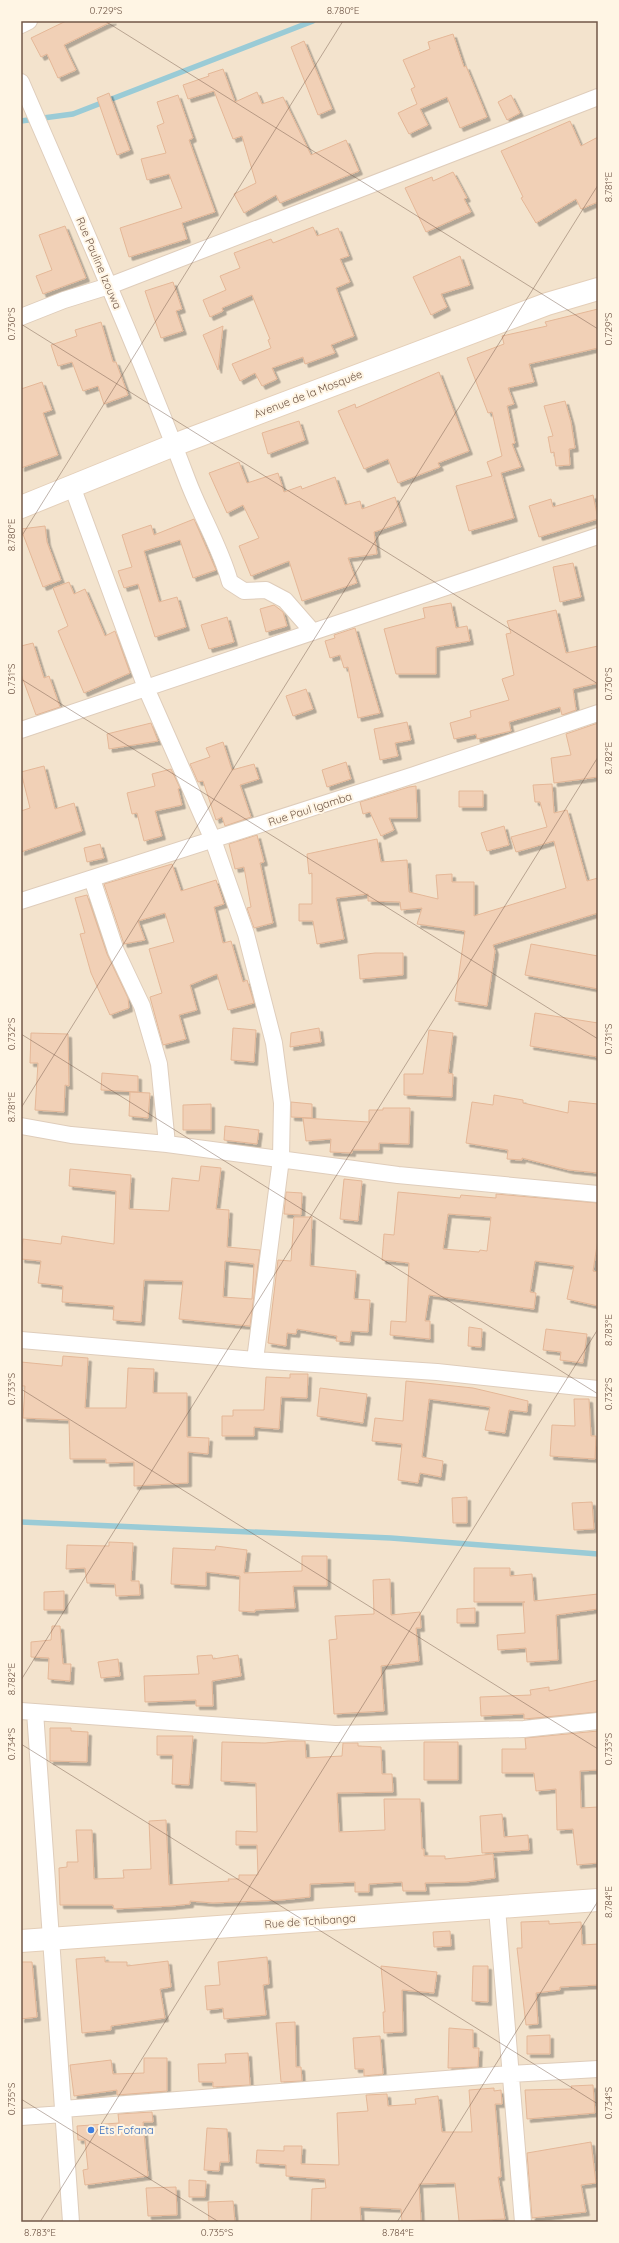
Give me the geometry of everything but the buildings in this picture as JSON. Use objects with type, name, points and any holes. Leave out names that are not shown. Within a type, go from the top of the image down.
[{"type":"street","points":[[21,25],[29,21]]},
{"type":"street","name":"Rue Pauline Izouwa","points":[[21,82],[109,286],[190,486],[224,563],[230,582],[244,591],[266,590],[285,600],[313,632]]},
{"type":"street","points":[[21,317],[64,300],[109,286],[598,97]]},
{"type":"street","name":"Avenue de la Mosquée","points":[[21,507],[174,445],[547,304],[598,289]]},
{"type":"street","points":[[72,486],[146,688],[213,840],[246,934],[274,1043],[282,1103],[281,1159],[255,1360]]},
{"type":"street","points":[[21,730],[598,536]]},
{"type":"street","name":"Rue Paul Igamba","points":[[21,901],[213,840],[598,713]]},
{"type":"street","points":[[92,879],[116,951],[142,1006],[159,1064],[167,1144]]},
{"type":"street","points":[[21,1126],[71,1135],[167,1144],[398,1175],[598,1194]]},
{"type":"street","points":[[21,1340],[255,1360],[437,1372],[598,1388]]},
{"type":"street","points":[[71,2222],[52,1938],[28,1712],[335,1734],[524,1729],[598,1721]]},
{"type":"street","name":"Rue de Tchibanga","points":[[21,1941],[598,1900]]},
{"type":"street","points":[[497,1908],[523,2222]]},
{"type":"street","points":[[21,2117],[63,2111],[510,2074],[598,2069]]},
{"type":"shaded area","points":[[21,21],[598,21],[598,2222],[21,2222]]},
{"type":"waterway","points":[[21,121],[73,114],[313,21]]},
{"type":"waterway","points":[[21,1522],[391,1538],[598,1554]]},
{"type":"place","name":"Ets Fofana","points":[[91,2130]]}]
